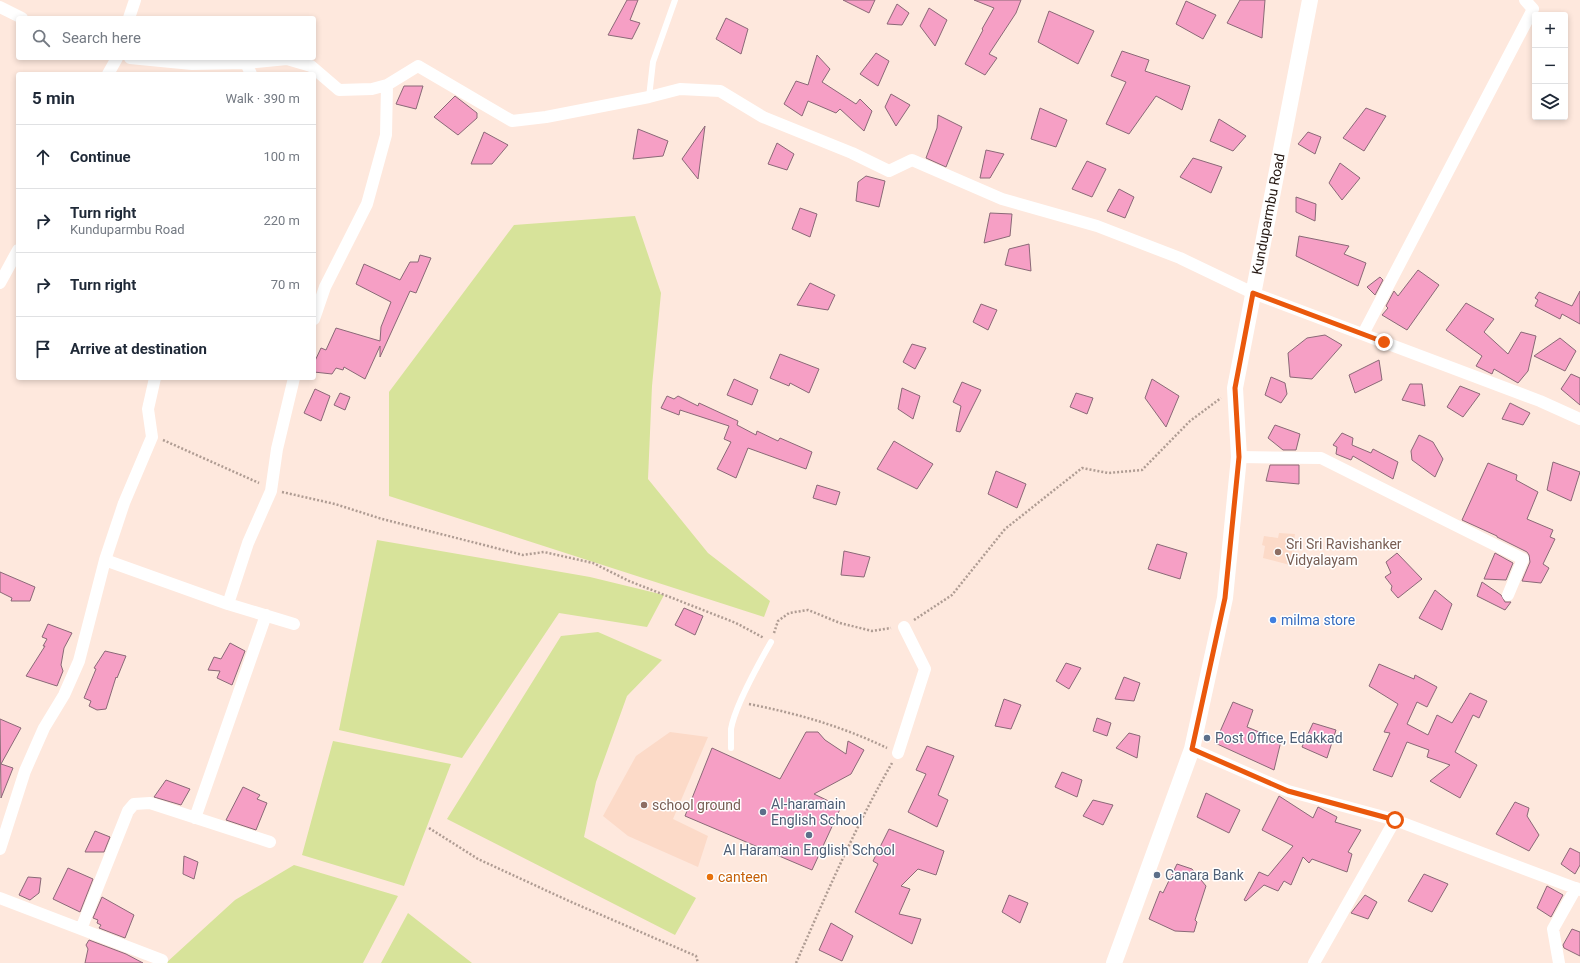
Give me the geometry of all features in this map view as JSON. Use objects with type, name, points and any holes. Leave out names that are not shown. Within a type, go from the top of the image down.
[{"type":"main road","name":"Kunduparmbu Road","points":[[1114,963],[1192,749],[1225,598],[1239,457],[1235,388],[1310,0]]},
{"type":"street","points":[[131,16],[135,0]]},
{"type":"street","points":[[1363,334],[1533,9],[1525,0]]},
{"type":"street","points":[[0,7],[18,16]]},
{"type":"street","points":[[109,72],[116,60]]},
{"type":"street","points":[[151,60],[192,64],[246,63],[277,60]]},
{"type":"street","points":[[290,60],[311,66],[339,90],[372,89],[387,85],[418,66],[512,121],[546,118],[649,97],[680,89],[720,91],[763,117],[852,153],[889,171],[912,160],[1002,199],[1097,226],[1173,255],[1253,293],[1540,401],[1580,419]]},
{"type":"street","points":[[246,63],[250,72]]},
{"type":"street","points":[[316,312],[325,287],[367,204],[386,135],[387,85]]},
{"type":"street","points":[[0,283],[16,254]]},
{"type":"street","points":[[0,849],[25,771],[44,728],[64,695],[80,661],[105,560],[124,503],[152,435],[148,409],[155,380]]},
{"type":"street","points":[[228,604],[248,543],[271,488],[277,448],[294,380]]},
{"type":"street","points":[[1239,457],[1321,458],[1523,559],[1508,595]]},
{"type":"street","points":[[105,560],[228,604],[294,624]]},
{"type":"street","points":[[195,818],[266,616]]},
{"type":"street","points":[[898,753],[925,669],[904,627]]},
{"type":"street","points":[[1192,749],[1288,791],[1395,820],[1578,889],[1553,929],[1559,963]]},
{"type":"street","points":[[81,929],[128,811],[134,804],[150,803],[270,842]]},
{"type":"street","points":[[1314,963],[1395,820]]},
{"type":"street","points":[[0,898],[162,960]]},
{"type":"lane","points":[[649,97],[653,62],[675,0]]},
{"type":"lane","points":[[731,748],[731,728],[755,671],[771,642]]},
{"type":"path","points":[[152,435],[280,492],[335,504],[382,519],[523,555],[544,552],[593,564],[629,581],[736,623],[771,642],[778,621],[789,613],[808,610],[840,623],[872,631],[904,627],[952,595],[1005,529],[1082,468],[1108,473],[1142,470],[1190,421],[1235,388]]},
{"type":"path","points":[[741,702],[815,718],[855,733],[898,753],[875,793],[835,873],[796,963]]},
{"type":"path","points":[[430,828],[478,859],[569,901],[696,956],[698,963]]},
{"type":"shaded area","name":"Sri Sri Ravishanker Vidyalayam","points":[[1279,533],[1295,534],[1290,565],[1263,558],[1265,546],[1262,545],[1264,536],[1278,538]]},
{"type":"shaded area","name":"school ground","points":[[670,732],[708,737],[673,819],[708,836],[698,867],[628,836],[603,816],[636,756]]},
{"type":"green space","points":[[635,216],[661,293],[652,386],[648,479],[708,553],[770,601],[764,617],[389,496],[389,392],[514,225]]},
{"type":"green space","points":[[377,540],[590,577],[664,595],[647,627],[559,613],[462,758],[339,730]]},
{"type":"green space","points":[[598,632],[662,660],[627,696],[596,782],[584,837],[696,898],[675,935],[447,819],[561,636]]},
{"type":"green space","points":[[333,741],[451,764],[404,886],[302,855]]},
{"type":"green space","points":[[294,865],[398,896],[363,963],[166,963],[235,900]]},
{"type":"green space","points":[[408,913],[472,963],[381,963]]},
{"type":"building","points":[[627,0],[638,0],[630,20],[640,23],[632,39],[608,35]]},
{"type":"building","points":[[843,0],[875,0],[869,13]]},
{"type":"building","points":[[974,0],[1021,0],[1016,13],[989,54],[997,58],[985,75],[965,64],[994,8]]},
{"type":"building","points":[[1240,0],[1265,0],[1262,38],[1227,23]]},
{"type":"building","points":[[1186,1],[1216,15],[1203,39],[1176,24]]},
{"type":"building","points":[[897,4],[909,13],[902,25],[887,24]]},
{"type":"building","points":[[929,8],[947,20],[935,46],[920,26]]},
{"type":"building","points":[[1049,11],[1094,31],[1078,64],[1038,42]]},
{"type":"building","points":[[726,18],[748,29],[741,54],[716,39]]},
{"type":"building","points":[[1122,51],[1149,60],[1145,71],[1190,86],[1182,110],[1156,96],[1129,134],[1106,124],[1126,82],[1111,76]]},
{"type":"building","points":[[876,53],[889,61],[878,86],[860,74]]},
{"type":"building","points":[[817,55],[830,69],[822,82],[856,104],[860,99],[872,111],[864,131],[840,109],[836,113],[808,101],[802,116],[784,104],[796,81],[808,85]]},
{"type":"building","points":[[404,86],[423,86],[416,109],[396,104]]},
{"type":"building","points":[[891,94],[910,105],[896,126],[885,107]]},
{"type":"building","points":[[455,96],[477,113],[477,118],[458,135],[434,117]]},
{"type":"building","points":[[1040,108],[1067,120],[1056,147],[1031,139]]},
{"type":"building","points":[[1366,108],[1386,116],[1364,151],[1343,138]]},
{"type":"building","points":[[938,115],[962,127],[946,167],[926,158],[937,128]]},
{"type":"building","points":[[1219,119],[1246,136],[1233,151],[1210,141]]},
{"type":"building","points":[[705,126],[698,179],[682,159]]},
{"type":"building","points":[[638,129],[668,141],[663,156],[633,159]]},
{"type":"building","points":[[484,132],[508,145],[492,164],[471,164]]},
{"type":"building","points":[[1308,132],[1321,137],[1315,154],[1298,144]]},
{"type":"building","points":[[777,143],[794,154],[787,170],[768,164]]},
{"type":"building","points":[[986,150],[1004,154],[990,178],[980,178]]},
{"type":"building","points":[[1193,158],[1222,167],[1211,193],[1180,177]]},
{"type":"building","points":[[1087,161],[1106,169],[1092,197],[1072,189]]},
{"type":"building","points":[[1340,163],[1360,178],[1342,200],[1329,183]]},
{"type":"building","points":[[866,176],[885,181],[879,207],[856,201],[858,182]]},
{"type":"building","points":[[1119,189],[1134,197],[1125,218],[1107,211]]},
{"type":"building","points":[[1296,197],[1316,204],[1315,221],[1296,212]]},
{"type":"building","points":[[800,208],[817,214],[810,237],[792,229]]},
{"type":"building","points":[[990,213],[1012,214],[1010,236],[984,243]]},
{"type":"building","points":[[1299,236],[1349,246],[1344,254],[1366,263],[1358,286],[1296,256]]},
{"type":"building","points":[[1029,244],[1031,271],[1005,265],[1009,249]]},
{"type":"building","points":[[420,255],[431,258],[416,293],[410,291],[380,357],[380,346],[365,379],[344,367],[343,370],[336,368],[332,374],[316,372],[316,359],[321,348],[326,350],[336,328],[380,341],[381,327],[391,302],[356,284],[364,264],[400,280],[410,262],[418,262]]},
{"type":"building","points":[[1418,270],[1439,285],[1407,330],[1382,315],[1388,308],[1386,306],[1394,291],[1398,296]]},
{"type":"building","points":[[1380,277],[1383,280],[1375,295],[1367,287]]},
{"type":"building","points":[[810,283],[835,295],[828,310],[797,305]]},
{"type":"building","points":[[1580,291],[1580,324],[1562,314],[1560,319],[1535,306],[1538,300],[1535,298],[1539,292],[1572,306]]},
{"type":"building","points":[[1466,303],[1494,319],[1484,332],[1508,354],[1521,332],[1536,336],[1528,371],[1518,383],[1494,369],[1492,374],[1476,366],[1482,356],[1446,330]]},
{"type":"building","points":[[981,304],[997,310],[988,330],[973,322]]},
{"type":"building","points":[[1325,335],[1342,345],[1312,379],[1290,377],[1288,353],[1307,338]]},
{"type":"building","points":[[1560,338],[1576,351],[1565,371],[1534,356]]},
{"type":"building","points":[[912,344],[926,348],[915,369],[903,362]]},
{"type":"building","points":[[780,354],[819,369],[809,393],[790,383],[789,386],[770,378]]},
{"type":"building","points":[[1379,360],[1382,380],[1355,393],[1349,375]]},
{"type":"building","points":[[1571,374],[1580,378],[1580,405],[1561,389]]},
{"type":"building","points":[[1271,377],[1285,383],[1287,394],[1281,403],[1265,395]]},
{"type":"building","points":[[734,379],[758,390],[752,405],[727,395]]},
{"type":"building","points":[[1152,379],[1179,396],[1166,427],[1145,398]]},
{"type":"building","points":[[962,382],[981,390],[960,432],[956,431],[961,406],[953,402]]},
{"type":"building","points":[[1410,384],[1422,384],[1425,406],[1402,400]]},
{"type":"building","points":[[1460,386],[1480,394],[1463,417],[1447,407]]},
{"type":"building","points":[[902,388],[920,396],[913,419],[898,409]]},
{"type":"building","points":[[315,389],[330,396],[321,421],[304,413]]},
{"type":"building","points":[[340,393],[350,397],[345,410],[334,405]]},
{"type":"building","points":[[1076,393],[1093,398],[1087,414],[1070,407]]},
{"type":"building","points":[[667,396],[674,399],[678,396],[698,406],[699,403],[738,421],[737,425],[756,435],[757,431],[778,441],[780,438],[812,452],[806,469],[748,448],[736,478],[717,469],[731,442],[724,439],[729,426],[680,410],[679,415],[661,408]]},
{"type":"building","points":[[1510,403],[1530,413],[1523,425],[1502,419]]},
{"type":"building","points":[[1275,425],[1300,434],[1296,450],[1283,450],[1268,438]]},
{"type":"building","points":[[1342,433],[1353,438],[1352,445],[1371,453],[1373,449],[1398,462],[1393,479],[1353,456],[1351,460],[1336,454],[1337,447],[1333,445]]},
{"type":"building","points":[[1419,435],[1433,442],[1443,459],[1435,477],[1412,460],[1411,451]]},
{"type":"building","points":[[894,441],[933,464],[917,489],[877,469]]},
{"type":"building","points":[[1553,462],[1580,472],[1571,501],[1547,490]]},
{"type":"building","points":[[1488,463],[1517,475],[1516,480],[1538,492],[1527,519],[1553,530],[1550,537],[1555,539],[1543,564],[1549,568],[1541,583],[1522,581],[1530,562],[1527,552],[1462,520]]},
{"type":"building","points":[[1270,465],[1299,465],[1299,484],[1266,481]]},
{"type":"building","points":[[996,471],[1026,484],[1017,508],[988,494]]},
{"type":"building","points":[[817,485],[840,492],[836,505],[813,498]]},
{"type":"building","points":[[1157,544],[1187,553],[1180,579],[1148,569]]},
{"type":"building","points":[[844,551],[870,557],[864,577],[841,575]]},
{"type":"building","points":[[1397,553],[1422,579],[1398,598],[1391,590],[1392,586],[1385,577],[1391,573],[1386,562]]},
{"type":"building","points":[[1495,553],[1513,563],[1506,580],[1484,579]]},
{"type":"building","points":[[0,572],[35,587],[30,601],[11,601],[12,598],[0,592]]},
{"type":"building","points":[[1482,582],[1501,595],[1505,602],[1511,602],[1505,610],[1477,596]]},
{"type":"building","points":[[1435,590],[1452,604],[1442,630],[1419,618]]},
{"type":"building","points":[[684,608],[703,616],[695,635],[675,625]]},
{"type":"building","points":[[48,624],[72,633],[64,648],[61,665],[63,671],[57,686],[26,676],[45,646],[43,646],[47,639],[42,637]]},
{"type":"building","points":[[230,643],[245,651],[232,685],[217,678],[220,671],[208,670],[214,657],[221,659]]},
{"type":"building","points":[[105,651],[126,656],[117,678],[116,677],[106,709],[97,710],[89,706],[91,701],[84,698],[96,669],[94,668]]},
{"type":"building","points":[[1066,663],[1081,668],[1069,689],[1056,681]]},
{"type":"building","points":[[1379,664],[1414,679],[1415,675],[1437,687],[1427,707],[1417,702],[1407,724],[1428,735],[1437,715],[1452,723],[1470,693],[1487,701],[1479,718],[1473,715],[1455,752],[1477,765],[1460,798],[1430,781],[1450,765],[1427,757],[1429,750],[1407,742],[1392,777],[1373,770],[1390,733],[1384,732],[1398,704],[1369,686]]},
{"type":"building","points":[[1124,677],[1140,683],[1134,701],[1115,699]]},
{"type":"building","points":[[1004,699],[1021,705],[1011,729],[995,726]]},
{"type":"building","points":[[1233,702],[1253,710],[1247,727],[1281,741],[1274,770],[1215,743]]},
{"type":"building","points":[[1097,718],[1111,723],[1107,736],[1093,731]]},
{"type":"building","points":[[0,719],[21,728],[1,764],[13,768],[1,798]]},
{"type":"building","points":[[1313,723],[1336,730],[1327,758],[1302,747]]},
{"type":"building","name":"Al-haramain English School","points":[[806,732],[818,732],[825,740],[846,754],[848,741],[864,750],[851,774],[814,794],[841,807],[812,870],[685,816],[712,748],[780,779]]},
{"type":"building","points":[[1129,733],[1140,736],[1137,758],[1116,748]]},
{"type":"building","points":[[927,746],[954,756],[938,795],[948,800],[937,827],[908,812],[926,774],[916,770]]},
{"type":"building","points":[[1062,772],[1082,780],[1077,797],[1055,787]]},
{"type":"building","points":[[166,780],[190,789],[181,805],[154,797]]},
{"type":"building","points":[[243,787],[260,795],[257,799],[267,803],[256,830],[226,820]]},
{"type":"building","points":[[1206,793],[1240,810],[1229,833],[1197,817]]},
{"type":"building","points":[[1279,796],[1313,818],[1318,807],[1337,817],[1335,822],[1361,830],[1348,852],[1352,854],[1347,872],[1312,859],[1309,863],[1303,857],[1291,885],[1284,881],[1278,891],[1264,885],[1246,901],[1244,900],[1259,872],[1268,876],[1293,846],[1262,830]]},
{"type":"building","points":[[1093,800],[1113,805],[1103,825],[1083,816]]},
{"type":"building","points":[[1515,802],[1529,808],[1527,816],[1539,835],[1529,851],[1496,834]]},
{"type":"building","points":[[889,829],[944,851],[936,875],[918,869],[901,886],[910,889],[899,914],[921,919],[912,944],[855,912],[878,864],[873,861]]},
{"type":"building","points":[[95,831],[110,837],[104,852],[85,852]]},
{"type":"building","points":[[1570,848],[1580,853],[1580,865],[1575,874],[1561,864]]},
{"type":"building","points":[[184,856],[198,862],[194,879],[183,874]]},
{"type":"building","points":[[1177,864],[1192,869],[1206,886],[1195,920],[1197,922],[1194,932],[1175,931],[1149,919],[1160,891],[1163,893]]},
{"type":"building","points":[[68,868],[93,879],[80,912],[53,899]]},
{"type":"building","points":[[1424,874],[1448,884],[1432,912],[1408,901]]},
{"type":"building","points":[[28,877],[41,878],[39,893],[30,900],[19,895]]},
{"type":"building","points":[[1547,886],[1563,895],[1551,917],[1537,908]]},
{"type":"building","points":[[1009,895],[1028,903],[1020,923],[1002,912]]},
{"type":"building","points":[[1365,895],[1377,902],[1368,919],[1351,913]]},
{"type":"building","points":[[102,897],[134,915],[125,938],[99,928],[101,925],[97,923],[98,920],[93,918]]},
{"type":"building","points":[[831,923],[853,936],[842,961],[819,950]]},
{"type":"building","points":[[1572,929],[1580,932],[1580,956],[1564,948],[1563,945]]},
{"type":"building","points":[[89,940],[126,954],[143,963],[85,963],[88,949],[86,945]]},
{"type":"place","name":"Sri Sri Ravishanker Vidyalayam","points":[[1278,552]]},
{"type":"place","name":"milma store","points":[[1273,620]]},
{"type":"place","name":"Post Office, Edakkad","points":[[1207,738]]},
{"type":"place","name":"school ground","points":[[644,805]]},
{"type":"place","name":"Al-haramain English School","points":[[763,812]]},
{"type":"place","name":"Al Haramain English School","points":[[809,835]]},
{"type":"place","name":"Canara Bank","points":[[1157,875]]},
{"type":"place","name":"canteen","points":[[710,877]]},
{"type":"route","points":[[1384,342],[1253,293],[1235,388],[1239,457],[1225,598],[1192,749],[1288,791],[1395,820]]}]
